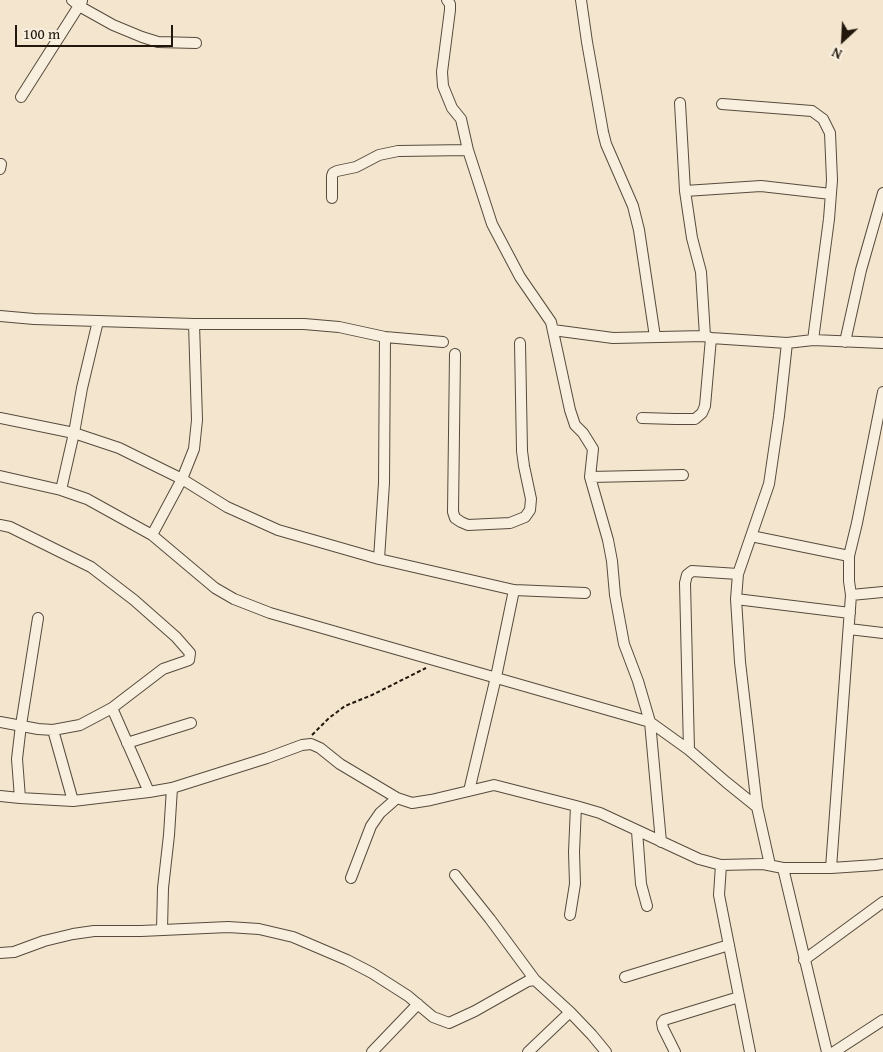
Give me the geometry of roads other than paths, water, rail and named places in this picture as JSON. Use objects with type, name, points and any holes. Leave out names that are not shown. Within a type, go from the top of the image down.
[{"type":"street","points":[[447,0],[450,4],[450,10],[442,72],[443,86],[452,108],[460,119],[492,224],[520,277],[551,322],[570,410],[575,425],[583,433],[592,449],[590,477],[608,540],[624,644],[638,681],[650,722],[662,842]]},
{"type":"street","points":[[581,0],[603,132],[606,144],[633,206],[639,230],[656,338]]},
{"type":"street","points":[[22,97],[78,2],[113,25],[158,42],[196,43]]},
{"type":"street","points":[[642,418],[695,419],[702,413],[705,406],[708,337],[701,272],[692,238],[685,191],[680,103]]},
{"type":"street","points":[[722,104],[812,111],[823,119],[830,133],[831,194],[812,340]]},
{"type":"street","points":[[332,198],[333,173],[342,169],[356,167],[379,155],[398,151],[468,150]]},
{"type":"street","points":[[685,191],[761,186],[831,194]]},
{"type":"street","points":[[845,342],[861,270],[883,193]]},
{"type":"street","points":[[0,316],[34,319],[194,324],[304,324],[339,327],[385,337],[443,342]]},
{"type":"street","points":[[61,490],[98,321]]},
{"type":"street","points":[[152,535],[182,479],[194,449],[197,420],[194,324]]},
{"type":"street","points":[[553,330],[612,338],[708,337],[787,343],[812,340],[883,343]]},
{"type":"street","points":[[379,559],[384,483],[385,337]]},
{"type":"street","points":[[455,354],[453,512],[455,518],[468,524],[510,523],[525,518],[530,510],[531,499],[522,451],[520,343]]},
{"type":"street","points":[[770,865],[757,806],[740,662],[736,599],[738,574],[769,484],[787,343]]},
{"type":"street","points":[[831,868],[850,613],[849,556],[883,392]]},
{"type":"street","points":[[0,418],[74,433],[118,448],[182,479],[227,507],[278,530],[379,559],[514,590],[585,593]]},
{"type":"street","points":[[590,477],[683,475]]},
{"type":"street","points":[[0,476],[61,490],[87,499],[152,535],[215,588],[234,599],[270,613],[650,722],[689,750],[757,806]]},
{"type":"street","points":[[0,524],[91,567],[134,600],[176,637],[190,653],[189,660],[163,670],[112,708],[80,725],[53,730],[0,722]]},
{"type":"street","points":[[751,536],[849,556]]},
{"type":"street","points":[[689,750],[685,583],[687,575],[692,571],[738,574]]},
{"type":"street","points":[[469,791],[514,590]]},
{"type":"street","points":[[851,595],[883,592]]},
{"type":"street","points":[[736,599],[850,613]]},
{"type":"street","points":[[20,798],[17,759],[38,618]]},
{"type":"street","points":[[849,629],[883,633]]},
{"type":"street","points":[[112,708],[149,792]]},
{"type":"street","points":[[127,743],[191,723]]},
{"type":"street","points":[[53,730],[73,801]]},
{"type":"street","points":[[0,796],[73,801],[149,792],[172,788],[311,744],[320,748],[340,764],[397,798],[412,803],[494,785],[600,813],[699,859],[721,865],[763,864],[783,868],[881,866]]},
{"type":"street","points":[[162,930],[163,888],[172,788]]},
{"type":"street","points":[[351,878],[371,826],[380,813],[397,798]]},
{"type":"street","points":[[570,915],[575,884],[576,806]]},
{"type":"street","points":[[637,831],[641,884],[647,906]]},
{"type":"street","points":[[721,865],[719,895],[750,1052]]},
{"type":"street","points":[[783,868],[827,1052]]},
{"type":"street","points":[[455,875],[535,980],[570,1012],[606,1052]]},
{"type":"street","points":[[804,960],[883,902]]},
{"type":"street","points":[[0,954],[14,952],[73,934],[94,931],[259,929],[281,934],[324,949],[347,960],[372,973],[408,996],[433,1017],[449,1023],[475,1011],[528,981],[535,980]]},
{"type":"street","points":[[625,977],[729,945]]},
{"type":"street","points":[[675,1052],[663,1028],[662,1023],[664,1020],[739,997]]},
{"type":"street","points":[[372,1052],[418,1004]]},
{"type":"street","points":[[528,1052],[570,1012]]},
{"type":"street","points":[[834,1052],[883,1020]]}]
